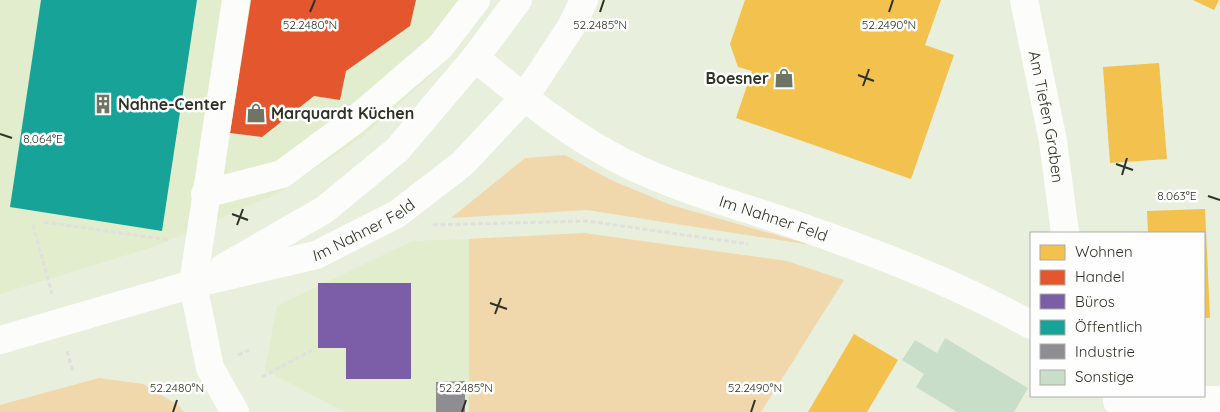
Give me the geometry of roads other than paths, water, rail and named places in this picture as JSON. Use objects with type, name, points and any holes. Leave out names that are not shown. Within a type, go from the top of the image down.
[{"type":"street","points":[[235,412],[210,368],[193,284],[205,194],[236,0]]},
{"type":"street","points":[[205,194],[282,174],[355,120],[440,47],[476,0]]},
{"type":"street","name":"Im Nahner Feld","points":[[193,284],[324,210],[396,150],[476,58],[518,0]]},
{"type":"street","name":"Im Nahner Feld","points":[[0,340],[193,284],[316,255],[397,214],[462,164],[524,98],[571,27],[584,0]]},
{"type":"street","name":"Am Tiefen Graben","points":[[1024,0],[1053,141],[1066,232]]},
{"type":"street","name":"Im Nahner Feld","points":[[476,58],[524,98],[586,140],[626,164],[674,184],[911,267],[984,299],[1030,324]]},
{"type":"street","points":[[1114,403],[1220,400]]},
{"type":"place","name":"Boesner","points":[[784,78]]},
{"type":"place","name":"Nahne-Center","points":[[103,104]]},
{"type":"place","name":"Marquardt Küchen","points":[[256,113]]}]
